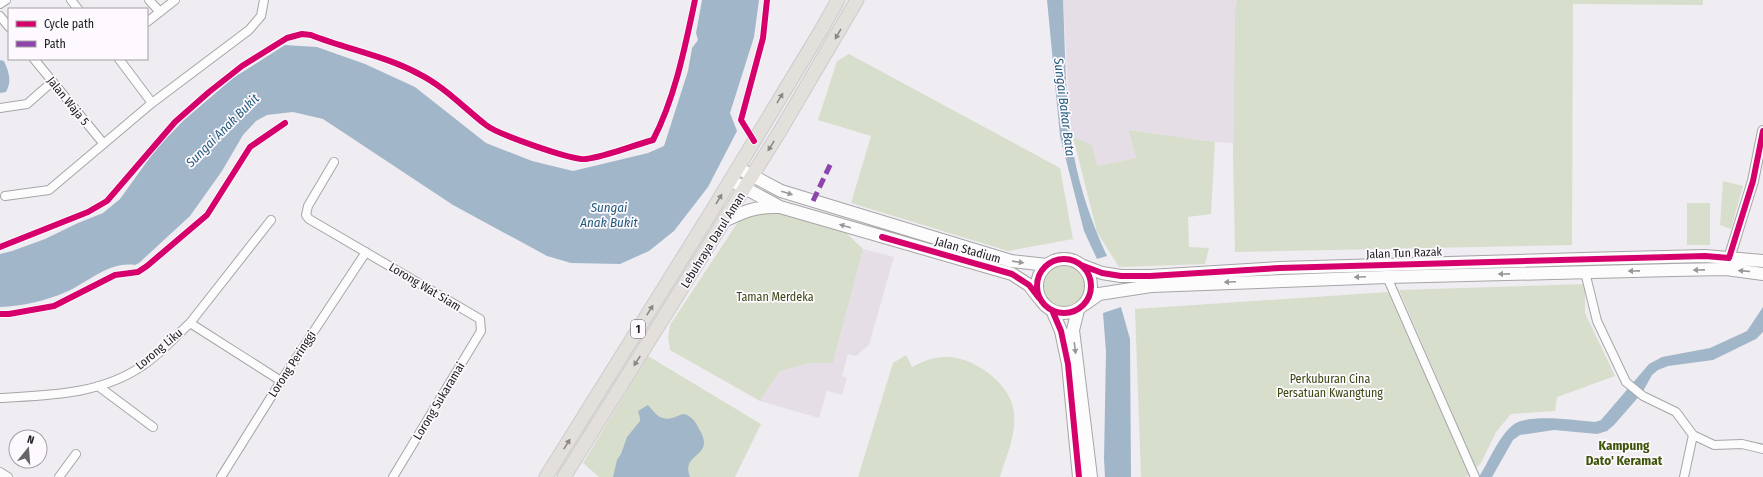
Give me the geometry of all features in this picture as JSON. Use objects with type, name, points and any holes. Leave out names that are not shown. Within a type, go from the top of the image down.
[{"type":"main road","name":"Lebuhraya Darul Aman","points":[[546,477],[738,168],[838,0]]},
{"type":"main road","name":"Lebuhraya Darul Aman","points":[[564,477],[745,188],[856,0]]},
{"type":"main road","name":"Jalan Stadium","points":[[738,168],[782,191],[886,224],[1011,261],[1047,265]]},
{"type":"main road","name":"Jalan Stadium","points":[[730,180],[780,207],[1012,274],[1029,285],[1039,298]]},
{"type":"main road","points":[[724,221],[742,212],[762,206],[780,207]]},
{"type":"main road","name":"Jalan Tun Razak","points":[[1081,265],[1102,273],[1150,276],[1280,268],[1705,256],[1763,274]]},
{"type":"main road","points":[[1081,307],[1069,313],[1060,313],[1044,305],[1039,298],[1037,280],[1047,265],[1064,259],[1073,260],[1081,265],[1090,279],[1091,288],[1089,297],[1081,307],[1073,330],[1091,477]]},
{"type":"main road","name":"Jalan Tun Razak","points":[[1081,307],[1099,294],[1125,288],[1151,286],[1388,276],[1585,272],[1763,261]]},
{"type":"main road","points":[[1052,310],[1062,331],[1068,364],[1079,477]]},
{"type":"street","points":[[0,4],[6,0]]},
{"type":"street","points":[[71,0],[77,8]]},
{"type":"street","points":[[149,0],[160,12]]},
{"type":"street","points":[[148,21],[175,0]]},
{"type":"street","points":[[5,196],[49,190],[61,182],[103,143],[152,102],[249,30],[261,16],[264,0]]},
{"type":"street","points":[[0,16],[8,26]]},
{"type":"street","name":"Jalan Waja 5","points":[[35,60],[103,143]]},
{"type":"street","points":[[120,60],[152,102]]},
{"type":"street","points":[[0,108],[27,104],[52,82]]},
{"type":"street","points":[[1728,264],[1753,181],[1763,132]]},
{"type":"street","name":"Lorong Wat Siam","points":[[334,162],[308,206],[306,215],[309,219],[480,319],[481,324]]},
{"type":"street","points":[[190,323],[271,220]]},
{"type":"street","name":"Lorong Peringgi","points":[[221,477],[281,381],[366,252]]},
{"type":"street","points":[[1585,272],[1597,321],[1626,382],[1629,385],[1643,396],[1676,412],[1693,435],[1714,445],[1742,444],[1763,449]]},
{"type":"street","points":[[1388,276],[1475,477]]},
{"type":"street","name":"Lorong Liku","points":[[0,398],[64,394],[98,386],[126,376],[143,366],[190,323],[281,381]]},
{"type":"street","name":"Lorong Sukaramai","points":[[394,477],[481,330],[481,324]]},
{"type":"street","points":[[98,386],[153,428]]},
{"type":"street","points":[[1684,477],[1693,435]]},
{"type":"street","points":[[59,477],[76,454]]},
{"type":"street","points":[[0,472],[8,477]]},
{"type":"shaded area","points":[[1063,0],[1237,0],[1235,9],[1233,143],[1215,142],[1130,130],[1136,158],[1097,166],[1073,137],[1071,137]]},
{"type":"shaded area","points":[[863,249],[894,257],[869,345],[856,356],[848,354],[842,376],[847,378],[842,395],[827,391],[819,418],[760,401],[780,371],[810,363],[833,363]]},
{"type":"green space","points":[[1237,0],[1703,0],[1703,5],[1573,4],[1572,245],[1235,252],[1233,154],[1235,9]]},
{"type":"green space","points":[[849,54],[1060,168],[1073,239],[1008,251],[851,203],[871,136],[818,120],[837,61]]},
{"type":"green space","points":[[1129,130],[1215,142],[1211,214],[1188,217],[1189,247],[1209,248],[1205,264],[1119,267],[1097,232],[1073,137],[1092,145],[1097,166],[1136,158]]},
{"type":"green space","points":[[1723,181],[1743,186],[1731,229],[1720,225]]},
{"type":"green space","points":[[1687,203],[1710,203],[1710,245],[1687,245]]},
{"type":"green space","name":"Taman Merdeka","points":[[774,210],[840,227],[863,249],[833,363],[810,363],[780,371],[760,401],[670,350],[668,337],[670,325],[738,222],[748,217]]},
{"type":"green space","points":[[1060,263],[1068,263],[1077,267],[1083,273],[1087,286],[1083,299],[1077,305],[1068,309],[1060,309],[1051,305],[1045,299],[1041,290],[1041,282],[1045,273],[1051,267]]},
{"type":"green space","points":[[1585,284],[1585,313],[1615,376],[1557,397],[1555,411],[1511,414],[1496,432],[1481,463],[1476,468],[1399,290]]},
{"type":"green space","name":"Perkuburan Cina Persatuan Kwangtung","points":[[1388,292],[1470,475],[1465,477],[1141,477],[1135,309]]},
{"type":"green space","points":[[906,355],[912,367],[940,357],[960,359],[982,369],[1000,384],[1012,404],[1014,414],[1014,430],[1000,477],[858,477],[893,363]]},
{"type":"green space","points":[[648,356],[761,424],[735,477],[599,477],[583,463]]},
{"type":"water","name":"Sungai Anak Bukit","points":[[702,0],[759,0],[754,37],[730,113],[737,131],[708,187],[674,231],[649,251],[620,264],[571,263],[547,256],[453,205],[323,119],[293,112],[267,115],[256,121],[243,135],[222,171],[190,216],[139,263],[135,265],[116,266],[108,269],[75,288],[50,298],[25,304],[0,307],[0,254],[45,239],[103,213],[120,199],[156,149],[184,120],[233,78],[285,45],[317,47],[365,64],[415,87],[486,143],[532,161],[573,171],[648,153],[664,146],[688,71],[692,48],[698,40],[696,33]]},
{"type":"water","name":"Sungai Bakar Bata","points":[[1047,0],[1063,0],[1068,103],[1073,152],[1084,198],[1107,256],[1097,259],[1084,231],[1060,136]]},
{"type":"water","points":[[0,60],[4,61],[8,73],[9,84],[6,92],[0,93]]},
{"type":"water","points":[[1121,307],[1130,339],[1131,477],[1105,477],[1106,352],[1103,313]]},
{"type":"water","points":[[1763,307],[1763,332],[1756,339],[1713,360],[1668,366],[1658,370],[1652,375],[1642,393],[1607,431],[1597,434],[1554,430],[1520,435],[1513,440],[1492,477],[1479,477],[1499,442],[1513,425],[1520,421],[1540,418],[1595,422],[1601,420],[1649,364],[1662,357],[1710,348],[1747,331]]},
{"type":"water","points":[[648,405],[661,417],[668,419],[685,414],[692,418],[696,424],[703,438],[704,445],[690,463],[688,469],[690,477],[613,477],[617,460],[621,454],[627,437],[640,421],[638,411]]},
{"type":"marked path","points":[[813,201],[831,163]]},
{"type":"cycle path","points":[[0,247],[88,212],[107,201],[175,122],[209,92],[242,66],[287,38],[302,34],[311,35],[380,57],[406,68],[437,85],[493,129],[519,140],[566,156],[586,159],[594,158],[653,140],[661,124],[673,90],[695,0]]},
{"type":"cycle path","points":[[754,141],[741,120],[763,38],[767,0]]},
{"type":"cycle path","points":[[0,314],[9,314],[54,306],[115,275],[138,272],[147,266],[207,215],[250,147],[285,123]]},
{"type":"cycle path","points":[[1081,265],[1102,273],[1121,276],[1150,276],[1280,268],[1705,256],[1729,258],[1753,181],[1763,131]]},
{"type":"cycle path","points":[[882,237],[1012,274],[1029,285],[1039,298]]},
{"type":"cycle path","points":[[1064,259],[1074,261],[1083,267],[1089,276],[1091,286],[1089,296],[1083,305],[1074,311],[1064,313],[1054,311],[1045,305],[1039,296],[1037,286],[1039,276],[1045,267],[1054,261],[1064,259]]},
{"type":"cycle path","points":[[1052,310],[1061,331],[1068,364],[1079,477]]},
{"type":"district","name":"Kampung Dato' Keramat","points":[[1624,452]]}]
